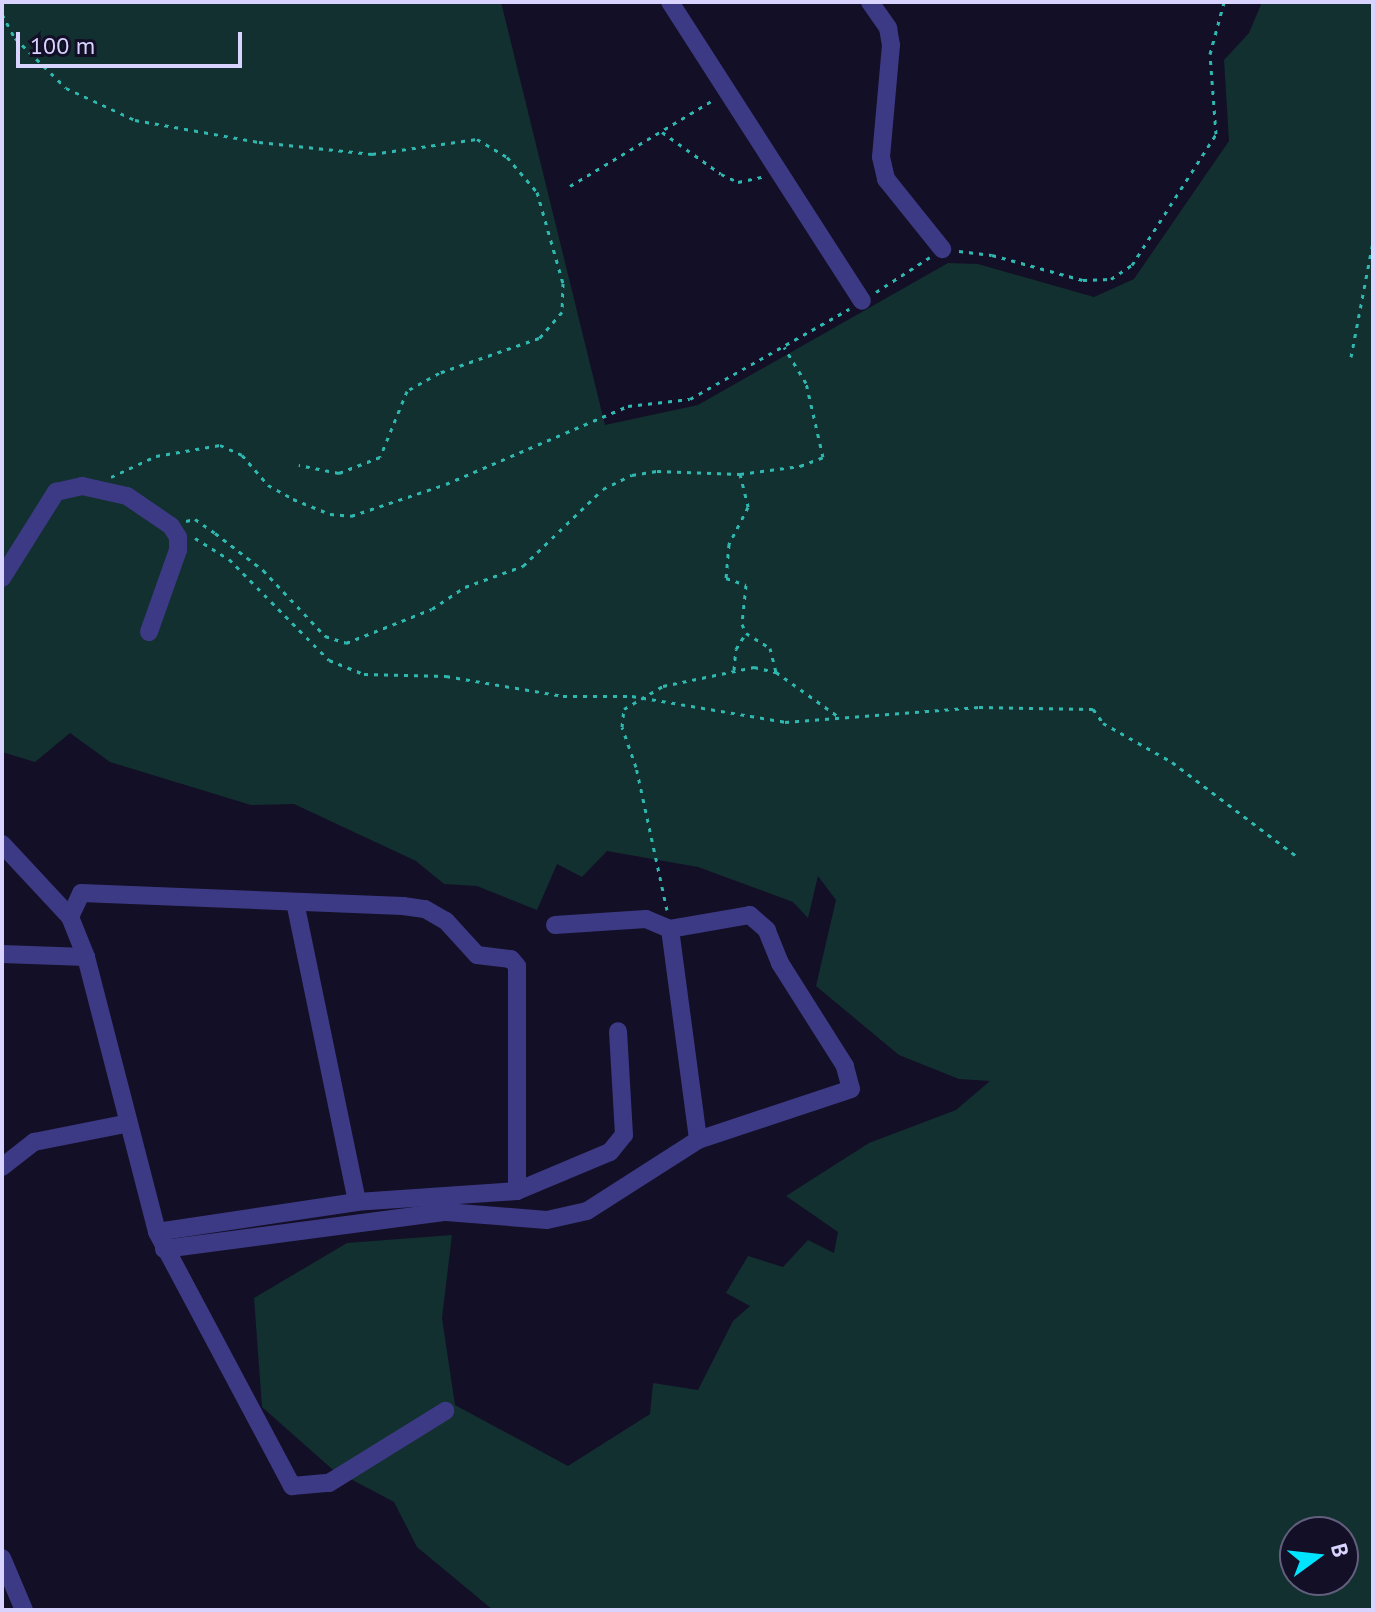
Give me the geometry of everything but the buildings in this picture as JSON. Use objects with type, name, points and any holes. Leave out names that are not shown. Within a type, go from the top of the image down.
[{"type":"street","points":[[670,2],[862,301]]},
{"type":"street","points":[[870,2],[888,28],[891,45],[881,157],[886,179],[942,249]]},
{"type":"street","points":[[2,578],[56,492],[73,486],[127,496],[171,526],[178,550],[149,632]]},
{"type":"street","points":[[2,844],[70,917],[86,957],[125,1124],[161,1240],[292,1486],[329,1483],[445,1411]]},
{"type":"street","points":[[70,917],[81,893],[425,909],[446,921],[477,955],[511,959],[517,966],[517,1191]]},
{"type":"street","points":[[295,902],[357,1202]]},
{"type":"street","points":[[161,1240],[446,1212],[547,1220],[587,1211],[698,1140],[851,1089],[845,1066],[780,963],[767,930],[750,915],[670,929],[646,919],[555,925]]},
{"type":"street","points":[[670,929],[698,1140]]},
{"type":"street","points":[[2,954],[86,957]]},
{"type":"street","points":[[161,1240],[357,1202],[517,1191],[610,1152],[624,1135],[618,1031]]},
{"type":"street","points":[[2,1167],[34,1142],[125,1124]]},
{"type":"street","points":[[2,1558],[24,1610]]},
{"type":"path","points":[[99,490],[129,466],[186,449],[220,445],[242,455],[268,485],[293,499],[330,514],[351,516],[446,484],[628,406],[690,399],[862,301],[942,249],[992,255],[1083,280],[1111,279],[1132,265],[1216,134],[1210,54],[1224,2]]},
{"type":"path","points":[[2,14],[15,38],[66,88],[135,120],[259,142],[372,154],[477,139],[507,157],[537,192],[563,283],[562,312],[539,338],[439,373],[407,391],[380,457],[339,473],[299,465]]},
{"type":"path","points":[[570,186],[727,91]]},
{"type":"path","points":[[662,132],[738,182],[760,178],[774,167]]},
{"type":"path","points":[[1351,357],[1373,242]]},
{"type":"path","points":[[171,526],[195,519],[263,570],[325,636],[346,643],[432,609],[465,587],[523,566],[603,489],[632,475],[657,471],[740,474],[800,466],[823,457],[806,383],[784,346]]},
{"type":"path","points":[[740,474],[747,514],[729,544],[726,578],[748,590],[739,614],[746,633],[770,648],[776,672]]},
{"type":"path","points":[[171,526],[229,559],[329,660],[364,674],[446,676],[563,696],[645,699],[785,722],[936,714],[979,707],[1093,709],[1103,723],[1172,762],[1299,858]]},
{"type":"path","points":[[734,670],[736,649],[746,633]]},
{"type":"path","points":[[670,929],[636,767],[622,727],[624,709],[663,686],[754,667],[776,672],[839,717]]},
{"type":"green space","points":[[2,2],[501,2],[605,425],[698,405],[948,263],[978,264],[1094,297],[1134,279],[1229,141],[1224,60],[1249,33],[1262,2],[1373,2],[1373,1610],[493,1610],[417,1547],[394,1502],[332,1469],[262,1407],[254,1298],[347,1243],[452,1235],[442,1318],[455,1405],[568,1466],[650,1414],[653,1383],[698,1390],[733,1321],[750,1306],[726,1293],[748,1256],[783,1267],[808,1240],[834,1253],[838,1232],[786,1196],[869,1143],[956,1110],[990,1081],[959,1079],[899,1055],[816,986],[836,900],[818,876],[808,918],[793,902],[698,867],[607,851],[582,877],[557,864],[537,910],[477,886],[444,884],[416,861],[294,804],[251,805],[110,762],[70,733],[35,762],[2,752]]}]
